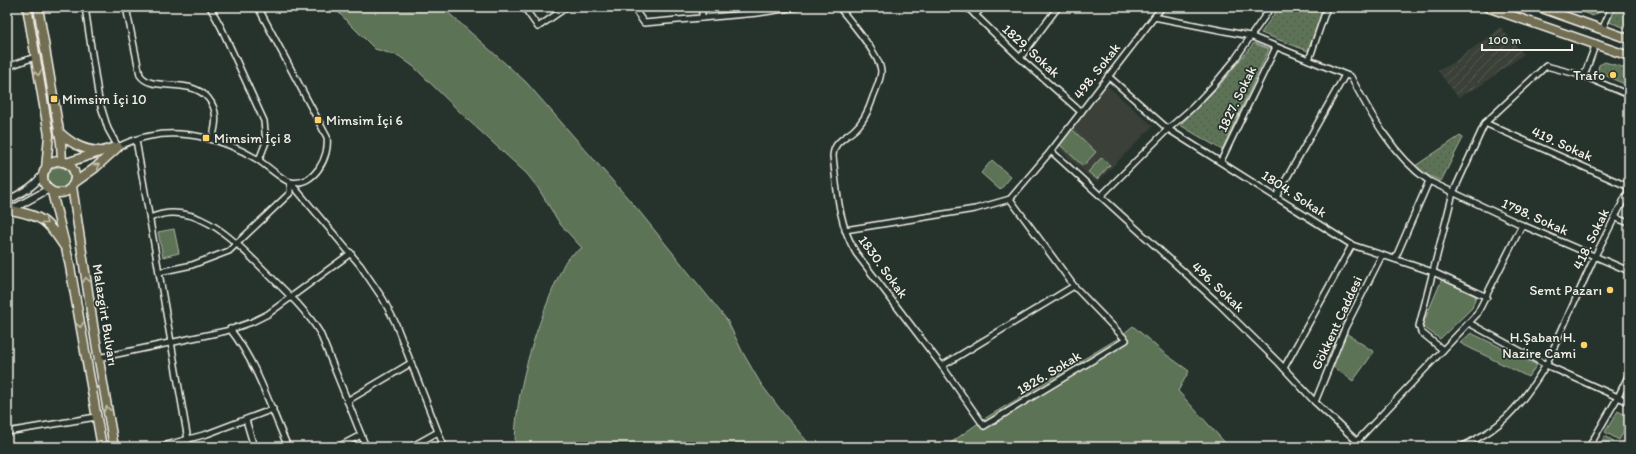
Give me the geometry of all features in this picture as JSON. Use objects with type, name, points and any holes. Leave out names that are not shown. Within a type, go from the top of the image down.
[{"type":"highway","points":[[27,7],[49,135],[43,180],[50,191],[63,193],[95,168],[118,147]]},
{"type":"highway","points":[[38,7],[64,162],[74,171],[73,184]]},
{"type":"highway","points":[[1487,7],[1596,43],[1629,56]]},
{"type":"highway","points":[[1539,7],[1629,39]]},
{"type":"highway","points":[[59,132],[78,146],[90,150],[104,151]]},
{"type":"highway","points":[[45,170],[55,162],[64,162],[118,147]]},
{"type":"highway","name":"Malazgirt Bulvarı","points":[[73,184],[98,358],[114,447]]},
{"type":"highway","name":"Malazgirt Bulvarı","points":[[50,191],[67,250],[102,447]]},
{"type":"highway","points":[[9,211],[32,214],[42,219],[54,231],[67,250]]},
{"type":"street","points":[[85,7],[99,100],[108,129],[118,147],[150,136],[169,134],[194,136],[234,147],[259,160],[284,180],[290,182],[303,180],[312,175],[319,168],[327,153],[327,137],[258,7]]},
{"type":"street","points":[[126,7],[140,75],[148,83],[188,86],[198,90],[204,95],[213,106],[216,116],[216,126],[212,140]]},
{"type":"street","points":[[210,7],[221,27],[264,121],[266,142],[259,160]]},
{"type":"street","points":[[524,7],[538,27],[567,7]]},
{"type":"street","points":[[633,7],[644,23],[758,13],[797,7]]},
{"type":"street","points":[[702,7],[702,18]]},
{"type":"street","name":"1830. Sokak","points":[[838,7],[877,59],[880,69],[880,76],[865,118],[853,131],[840,139],[834,149],[833,156],[840,213],[845,230],[856,253],[942,366],[984,426]]},
{"type":"street","name":"1829. Sokak","points":[[967,7],[1020,58],[1081,112]]},
{"type":"street","points":[[975,15],[983,7]]},
{"type":"street","points":[[1020,58],[1058,7]]},
{"type":"street","name":"498. Sokak","points":[[1010,199],[1051,151],[1162,7]]},
{"type":"street","points":[[1101,196],[1213,86],[1233,62],[1271,7]]},
{"type":"street","points":[[1309,60],[1327,7]]},
{"type":"street","points":[[1602,30],[1612,7]]},
{"type":"street","points":[[1154,17],[1250,36],[1345,75],[1276,197]]},
{"type":"street","points":[[1584,76],[1596,43]]},
{"type":"street","name":"1827. Sokak","points":[[1221,161],[1276,47]]},
{"type":"street","points":[[7,67],[36,57]]},
{"type":"street","points":[[1443,350],[1421,332],[1419,326],[1453,193],[1485,123],[1546,66],[1584,76],[1629,95]]},
{"type":"street","name":"1798. Sokak","points":[[1345,75],[1351,77],[1369,111],[1384,134],[1418,174],[1453,193],[1522,225],[1629,271]]},
{"type":"street","name":"1804. Sokak","points":[[1108,76],[1168,129],[1352,245],[1433,272],[1486,297]]},
{"type":"street","name":"419. Sokak","points":[[1485,123],[1629,188]]},
{"type":"street","points":[[136,140],[188,440]]},
{"type":"street","name":"496. Sokak","points":[[1051,151],[1219,304],[1284,368],[1315,402],[1364,447]]},
{"type":"street","points":[[7,201],[31,187],[39,180],[45,170]]},
{"type":"street","points":[[1395,259],[1429,181]]},
{"type":"street","points":[[159,272],[210,260],[226,253],[290,193],[290,182]]},
{"type":"street","points":[[290,182],[351,253],[383,299],[395,322],[444,447]]},
{"type":"street","name":"418. Sokak","points":[[1461,447],[1483,435],[1502,421],[1529,390],[1546,365],[1595,256],[1616,218],[1629,188]]},
{"type":"street","points":[[9,211],[50,191]]},
{"type":"street","points":[[845,230],[975,209],[1010,199],[1074,286],[942,366]]},
{"type":"street","points":[[150,218],[167,212],[178,212],[212,225],[237,244],[291,297],[312,320],[320,333],[366,447]]},
{"type":"street","points":[[1616,218],[1629,223]]},
{"type":"street","points":[[1357,441],[1477,314],[1522,225]]},
{"type":"street","points":[[1284,368],[1352,245]]},
{"type":"street","points":[[98,358],[230,330],[260,318],[351,253]]},
{"type":"street","name":"Gökkent Caddesi","points":[[1315,402],[1345,328],[1382,255]]},
{"type":"street","name":"1826. Sokak","points":[[984,426],[1126,340],[1074,286]]},
{"type":"street","points":[[1469,323],[1546,365],[1629,402]]},
{"type":"street","points":[[230,330],[251,362],[263,385],[288,447]]},
{"type":"street","points":[[347,400],[411,363]]},
{"type":"street","points":[[1590,447],[1629,374]]},
{"type":"street","points":[[159,447],[188,440],[273,409]]},
{"type":"street","points":[[7,432],[96,417]]},
{"type":"street","points":[[246,420],[254,447]]},
{"type":"street","points":[[411,447],[438,432]]},
{"type":"street","points":[[338,447],[361,435]]},
{"type":"shaded area","points":[[1500,27],[1524,54],[1477,88],[1458,97],[1438,71],[1452,63]]},
{"type":"shaded area","points":[[1103,82],[1153,126],[1098,181],[1093,180],[1057,147]]},
{"type":"green space","points":[[333,7],[442,7],[526,82],[639,211],[727,320],[743,353],[761,384],[812,447],[515,447],[518,405],[527,364],[539,324],[563,266],[569,257],[582,248],[560,224],[538,188],[527,174],[467,119],[414,67],[399,56],[375,49]]},
{"type":"green space","points":[[1279,7],[1324,7],[1308,51],[1261,33]]},
{"type":"green space","points":[[1568,7],[1603,7],[1601,11],[1593,16]]},
{"type":"green space","points":[[1615,7],[1629,7],[1629,29],[1609,22]]},
{"type":"green space","points":[[1254,43],[1269,49],[1222,150],[1180,125],[1218,87]]},
{"type":"green space","points":[[1605,62],[1629,69],[1629,86],[1597,72],[1599,65]]},
{"type":"green space","points":[[1072,129],[1096,152],[1083,166],[1059,144]]},
{"type":"green space","points":[[1460,136],[1463,138],[1441,181],[1412,168]]},
{"type":"green space","points":[[1102,157],[1110,165],[1097,179],[1088,172]]},
{"type":"green space","points":[[992,160],[1011,177],[1000,190],[981,173]]},
{"type":"green space","points":[[55,167],[63,167],[70,174],[70,182],[63,189],[55,189],[48,182],[48,174]]},
{"type":"green space","points":[[174,229],[179,253],[163,257],[158,232]]},
{"type":"green space","points":[[1442,279],[1476,296],[1472,308],[1440,339],[1422,326]]},
{"type":"green space","points":[[1133,326],[1164,353],[1189,371],[1178,391],[1229,447],[945,447],[984,419],[1117,339]]},
{"type":"green space","points":[[1340,329],[1374,352],[1353,381],[1326,362]]},
{"type":"green space","points":[[1471,333],[1537,365],[1528,377],[1460,343]]},
{"type":"green space","points":[[1618,411],[1629,417],[1629,423],[1619,440],[1605,432]]},
{"type":"green space","points":[[1629,432],[1629,447],[1598,447],[1605,436],[1622,446]]},
{"type":"place","name":"Trafo","points":[[1613,75]]},
{"type":"place","name":"Mimsim İçi 10","points":[[54,99]]},
{"type":"place","name":"Mimsim İçi 6","points":[[318,120]]},
{"type":"place","name":"Mimsim İçi 8","points":[[206,138]]},
{"type":"place","name":"Semt Pazarı","points":[[1610,290]]},
{"type":"place","name":"H.Şaban H. Nazire Cami","points":[[1584,345]]}]
